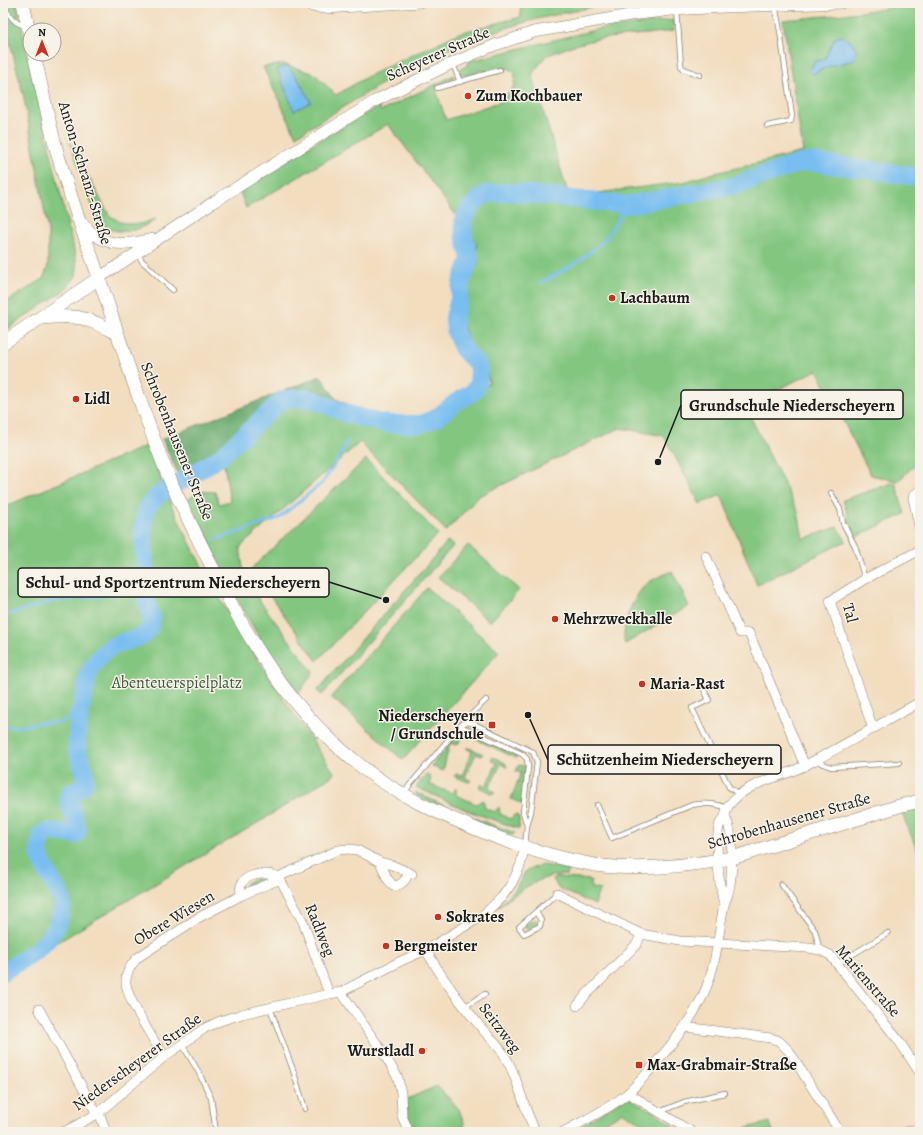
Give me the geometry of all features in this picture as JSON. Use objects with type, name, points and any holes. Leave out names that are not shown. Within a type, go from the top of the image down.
[{"type":"main road","points":[[23,3],[27,22]]},
{"type":"main road","name":"Anton-Schranz-Straße","points":[[36,62],[58,155],[99,278]]},
{"type":"main road","points":[[3,343],[99,278]]},
{"type":"main road","name":"Schrobenhausener Straße","points":[[99,278],[149,425],[170,480],[180,503],[248,636],[287,693],[313,723],[367,771],[441,815],[525,847],[571,860],[596,865],[679,865],[718,861],[920,801]]},
{"type":"main road","points":[[40,318],[80,318],[118,334]]},
{"type":"street","points":[[309,3],[312,7],[420,3]]},
{"type":"street","name":"Scheyerer Straße","points":[[99,278],[344,119],[381,98],[452,62],[495,45],[534,32],[623,16],[724,6],[775,6],[792,4],[841,3]]},
{"type":"street","points":[[78,217],[92,234],[107,241],[124,244],[160,238]]},
{"type":"street","points":[[920,490],[914,495],[913,498],[920,531]]},
{"type":"street","name":"Tal","points":[[873,729],[830,601],[865,579],[920,550]]},
{"type":"street","points":[[706,556],[740,633],[749,633],[805,766]]},
{"type":"street","points":[[724,904],[721,894],[718,861],[718,832],[720,822],[729,804],[740,795],[766,781],[805,766],[920,702]]},
{"type":"street","points":[[563,1132],[608,1107],[628,1093],[647,1073],[685,1027],[700,1000],[710,978],[718,944],[724,904],[731,880],[732,858],[729,823],[726,812]]},
{"type":"street","name":"Niederscheyerer Straße","points":[[64,1132],[98,1113],[164,1057],[205,1028],[220,1021],[341,992],[400,961],[426,950],[466,926],[482,916],[507,890],[516,874],[523,857],[525,847]]},
{"type":"street","name":"Obere Wiesen","points":[[164,1057],[129,995],[126,975],[130,966],[137,958],[198,918],[242,895],[338,850],[357,850],[380,862],[392,865],[410,873],[404,882],[398,886],[393,886],[387,878],[380,862]]},
{"type":"street","points":[[242,895],[240,888],[241,884],[253,875],[266,873],[279,878]]},
{"type":"street","name":"Radlweg","points":[[279,878],[303,922],[329,994]]},
{"type":"street","name":"Marienstraße","points":[[557,893],[641,934],[680,941],[809,948],[820,950],[830,955],[899,1042],[920,1073]]},
{"type":"street","points":[[577,1006],[633,948],[641,934]]},
{"type":"street","name":"Seitzweg","points":[[426,950],[443,980],[502,1053],[517,1082],[528,1115],[536,1132]]},
{"type":"street","points":[[341,992],[384,1054],[398,1078],[401,1093],[402,1116],[410,1132]]},
{"type":"street","points":[[39,1009],[98,1113],[106,1132]]},
{"type":"street","points":[[685,1027],[758,1036],[779,1041],[789,1051],[840,1132]]},
{"type":"street","points":[[628,1093],[692,1132]]},
{"type":"street","points":[[905,1132],[920,1128]]},
{"type":"lane","points":[[3,5],[12,18],[22,26]]},
{"type":"lane","points":[[767,126],[791,121],[792,116],[775,6]]},
{"type":"lane","points":[[676,10],[681,66],[684,69],[700,75]]},
{"type":"lane","points":[[452,62],[460,82]]},
{"type":"lane","points":[[437,88],[500,70]]},
{"type":"lane","points":[[137,253],[142,261],[173,290]]},
{"type":"lane","points":[[831,494],[840,509],[843,523],[855,546],[865,579]]},
{"type":"lane","points":[[700,681],[709,700],[692,708],[729,787],[740,795]]},
{"type":"lane","points":[[404,794],[409,786],[460,726],[486,700]]},
{"type":"lane","points":[[460,726],[466,722],[472,723],[533,752],[537,762],[525,847]]},
{"type":"lane","points":[[460,726],[526,756],[528,767],[523,812],[527,826]]},
{"type":"lane","points":[[818,758],[821,763],[831,768],[899,763]]},
{"type":"lane","points":[[597,805],[612,838],[692,805],[714,804],[726,812]]},
{"type":"lane","name":"Marienstraße","points":[[781,884],[815,931],[820,950]]},
{"type":"lane","points":[[536,912],[541,920],[540,926],[524,934],[519,927],[557,893]]},
{"type":"lane","points":[[837,964],[853,956],[888,934]]},
{"type":"lane","points":[[464,1007],[485,994]]},
{"type":"lane","points":[[270,1008],[292,1067],[305,1109]]},
{"type":"lane","points":[[182,1044],[198,1071],[211,1098],[216,1132]]},
{"type":"lane","points":[[659,1112],[684,1102],[725,1093]]},
{"type":"green space","points":[[3,3],[17,3],[22,29],[22,62],[29,62],[77,268],[76,276],[65,290],[3,332],[3,304],[43,279],[48,266],[48,231],[23,94],[9,38],[3,22]]},
{"type":"green space","points":[[520,3],[616,3],[538,19],[463,43],[398,75],[296,136],[263,67],[284,64],[315,74],[336,95],[370,75],[459,33],[521,17]]},
{"type":"green space","points":[[920,4],[920,460],[898,481],[871,475],[817,370],[745,406],[798,512],[803,539],[837,527],[846,541],[757,585],[721,495],[700,504],[664,436],[620,428],[479,496],[446,531],[360,442],[240,547],[245,581],[313,672],[299,693],[256,632],[234,593],[189,499],[199,491],[215,492],[219,504],[230,501],[223,458],[280,404],[291,400],[298,399],[316,402],[359,421],[381,428],[403,431],[418,431],[425,430],[420,418],[436,418],[447,410],[475,396],[479,390],[489,383],[487,372],[469,344],[462,322],[462,316],[468,298],[467,282],[478,264],[476,242],[388,124],[246,208],[240,192],[309,146],[379,106],[381,111],[454,75],[454,77],[435,87],[446,120],[502,101],[514,86],[515,73],[508,68],[494,74],[480,70],[472,76],[460,74],[459,70],[468,65],[469,61],[599,29],[673,20],[674,31],[598,39],[571,46],[546,56],[532,74],[569,197],[684,182],[803,152],[783,20]],"holes":[[[853,60],[825,68],[813,74],[815,61]]]},
{"type":"green space","points":[[70,142],[109,215],[120,222],[131,224],[140,224],[156,219],[141,228],[118,231],[104,225],[97,219]]},
{"type":"green space","points":[[321,376],[336,399],[355,408],[352,409],[330,401],[308,396],[287,397],[266,409],[240,435],[216,454],[179,476],[162,439]]},
{"type":"green space","name":"Abenteuerspielplatz","points":[[148,445],[172,507],[200,563],[224,606],[273,683],[335,774],[264,819],[3,975],[3,509],[4,507]]},
{"type":"green space","points":[[366,459],[438,534],[317,661],[251,569]]},
{"type":"green space","points":[[895,482],[905,514],[855,537],[843,500]]},
{"type":"green space","points":[[448,541],[453,546],[322,695],[317,691]]},
{"type":"green space","points":[[468,545],[519,590],[490,622],[438,577]]},
{"type":"green space","points":[[672,571],[689,606],[625,644],[624,637],[626,619],[638,594],[649,582]]},
{"type":"green space","points":[[427,588],[499,652],[403,760],[331,697]]},
{"type":"green space","points":[[468,733],[518,755],[516,758],[473,738],[462,738],[457,745],[450,743],[457,735]]},
{"type":"green space","points":[[450,743],[443,771],[431,766]]},
{"type":"green space","points":[[466,748],[470,748],[483,754],[481,756],[476,754],[465,777],[471,781],[468,782],[454,776],[457,774],[462,776],[472,752]]},
{"type":"green space","points":[[493,757],[505,763],[507,767],[501,764],[489,788],[495,792],[492,794],[479,787],[481,785],[486,786],[497,763],[491,760]]},
{"type":"green space","points":[[519,765],[526,767],[522,804],[511,799],[521,773],[516,771]]},
{"type":"green space","points":[[426,774],[431,778],[429,784],[451,793],[456,788],[456,795],[476,804],[483,800],[485,808],[494,812],[499,807],[500,814],[510,819],[515,814],[519,817],[519,829],[466,810],[416,787]]},
{"type":"green space","points":[[415,792],[463,814],[515,833],[513,835],[509,835],[443,809],[417,796]]},
{"type":"green space","points":[[920,801],[920,857],[899,806]]},
{"type":"green space","points":[[543,865],[569,871],[567,875],[557,875],[539,880],[514,895],[498,907],[516,888],[525,872]]},
{"type":"green space","points":[[262,877],[265,879],[264,882],[248,889],[245,888],[246,883]]},
{"type":"green space","points":[[556,877],[591,880],[591,888],[601,890],[597,896],[595,905],[558,888],[553,879]]},
{"type":"green space","points":[[535,919],[537,922],[536,925],[527,930],[524,926]]},
{"type":"green space","points":[[437,1086],[459,1109],[465,1126],[462,1127],[464,1132],[412,1132],[405,1100]]},
{"type":"green space","points":[[626,1097],[655,1112],[682,1132],[657,1132],[623,1112],[590,1132],[572,1132]]},
{"type":"green space","points":[[770,1122],[773,1132],[731,1132]]},
{"type":"water","points":[[842,36],[851,42],[857,50],[853,60],[825,68],[813,74],[809,72],[815,61],[824,60],[835,38]]},
{"type":"water","points":[[288,66],[298,79],[311,102],[294,111],[277,69]]},
{"type":"waterway","points":[[3,972],[45,943],[51,935],[60,916],[62,900],[42,863],[39,847],[41,835],[45,833],[53,832],[76,835],[78,830],[68,798],[71,792],[78,790],[85,783],[85,773],[77,750],[77,733],[90,670],[102,654],[109,648],[139,637],[148,630],[151,624],[152,620],[146,600],[143,528],[146,509],[158,495],[219,458],[282,400],[306,398],[345,413],[376,422],[389,424],[421,424],[436,418],[456,402],[473,392],[478,385],[479,369],[477,364],[462,348],[455,331],[454,318],[461,283],[470,259],[464,235],[463,220],[470,208],[480,197],[487,194],[510,192],[627,205],[734,186],[801,163],[812,162],[920,177]]},
{"type":"waterway","points":[[541,283],[575,263],[598,246],[614,227],[627,205]]},
{"type":"waterway","points":[[215,540],[279,518],[322,483],[341,455],[347,441]]},
{"type":"waterway","points":[[3,616],[54,601],[146,591]]},
{"type":"waterway","points":[[3,729],[9,726],[17,727],[38,723],[62,722],[70,717],[75,704],[83,698]]},
{"type":"place","name":"Zum Kochbauer","points":[[468,96]]},
{"type":"place","name":"Lachbaum","points":[[612,298]]},
{"type":"place","name":"Lidl","points":[[76,399]]},
{"type":"place","name":"Grundschule Niederscheyern","points":[[658,462]]},
{"type":"place","name":"Schul- und Sportzentrum Niederscheyern","points":[[386,600]]},
{"type":"place","name":"Mehrzweckhalle","points":[[555,619]]},
{"type":"place","name":"Maria-Rast","points":[[642,684]]},
{"type":"place","name":"Schützenheim Niederscheyern","points":[[528,715]]},
{"type":"place","name":"Niederscheyern / Grundschule","points":[[492,725]]},
{"type":"place","name":"Sokrates","points":[[438,917]]},
{"type":"place","name":"Bergmeister","points":[[386,946]]},
{"type":"place","name":"Wurstladl","points":[[422,1051]]},
{"type":"place","name":"Max-Grabmair-Straße","points":[[639,1065]]}]
